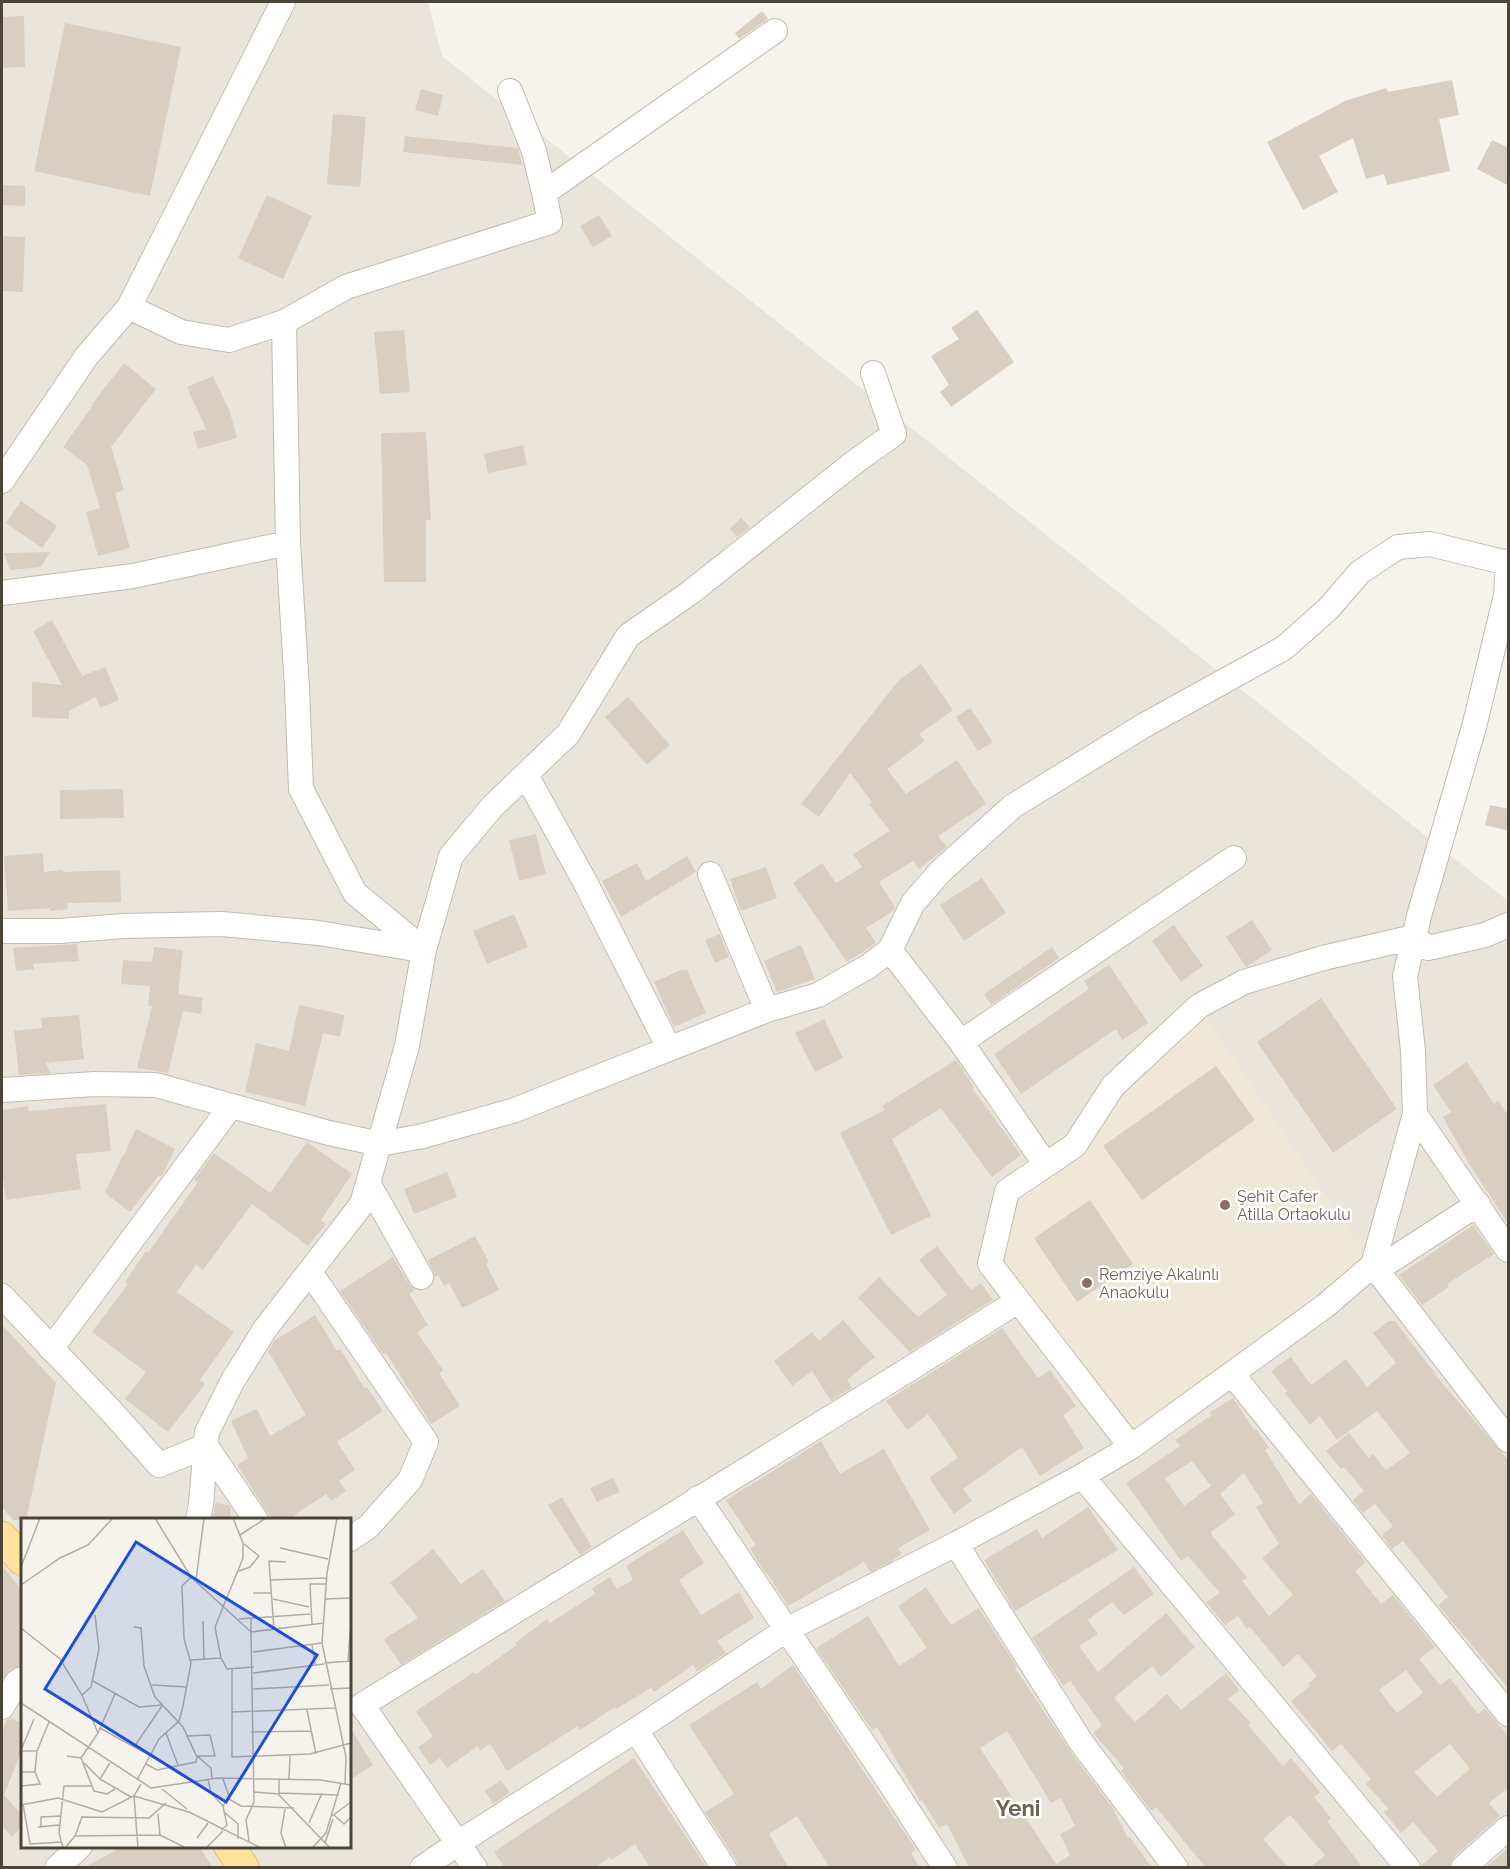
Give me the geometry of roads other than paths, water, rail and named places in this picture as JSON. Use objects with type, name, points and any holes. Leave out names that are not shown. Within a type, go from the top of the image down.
[{"type":"main road","points":[[2,1537],[21,1559]]},
{"type":"main road","points":[[230,1848],[244,1868]]},
{"type":"street","points":[[2,481],[86,357],[129,307],[283,2]]},
{"type":"street","points":[[544,193],[775,31]]},
{"type":"street","points":[[129,307],[181,332],[229,340],[284,322],[346,286],[550,222],[534,151],[510,91]]},
{"type":"street","points":[[284,322],[288,543],[301,789],[356,893],[424,950]]},
{"type":"street","points":[[198,1518],[207,1432],[232,1382],[265,1329],[362,1204],[407,1046],[424,950],[451,856],[492,807],[568,734],[628,636],[691,592],[847,468],[894,434],[873,373]]},
{"type":"street","points":[[3,591],[133,576],[288,543]]},
{"type":"street","points":[[2,1090],[95,1084],[156,1085],[328,1133],[380,1144],[423,1136],[515,1110],[767,1010],[818,994],[869,966],[890,950],[913,903],[941,871],[1013,806],[1143,726],[1284,648],[1328,609],[1360,573],[1398,548],[1430,544],[1508,562],[1506,594],[1504,617],[1405,976],[1413,1051],[1415,1114],[1373,1265]]},
{"type":"street","points":[[526,774],[584,880],[669,1048]]},
{"type":"street","points":[[961,1042],[1234,858]]},
{"type":"street","points":[[710,874],[767,1010]]},
{"type":"street","points":[[2,931],[60,931],[123,926],[222,924],[320,933],[424,950]]},
{"type":"street","points":[[1414,937],[1428,948],[1485,935],[1509,925]]},
{"type":"street","points":[[1131,1447],[990,1264],[1007,1191],[1075,1145],[1113,1086],[1199,1006],[1244,982],[1323,958],[1414,937]]},
{"type":"street","points":[[890,950],[961,1042],[1046,1165]]},
{"type":"street","points":[[51,1348],[231,1106]]},
{"type":"street","points":[[1415,1114],[1509,1250]]},
{"type":"street","points":[[368,1184],[421,1277]]},
{"type":"street","points":[[422,1868],[786,1630],[956,1544],[1131,1447],[1325,1306],[1373,1265],[1390,1261],[1478,1204]]},
{"type":"street","points":[[1373,1265],[1506,1432]]},
{"type":"street","points":[[310,1272],[426,1442],[410,1480],[369,1526],[351,1538]]},
{"type":"street","points":[[2,1296],[159,1465],[206,1446]]},
{"type":"street","points":[[475,1868],[362,1705],[827,1421],[1018,1301]]},
{"type":"street","points":[[1233,1374],[1509,1714]]},
{"type":"street","points":[[206,1446],[254,1518]]},
{"type":"street","points":[[1082,1476],[1408,1868]]},
{"type":"street","points":[[698,1498],[890,1782],[945,1868]]},
{"type":"street","points":[[956,1544],[1081,1742],[1176,1868]]},
{"type":"street","points":[[2,1707],[21,1679]]},
{"type":"street","points":[[636,1730],[724,1868]]},
{"type":"street","points":[[1463,1868],[1509,1828]]},
{"type":"street","points":[[57,1868],[78,1848]]},
{"type":"place","name":"Şehit Cafer Atilla Ortaokulu","points":[[1225,1205]]},
{"type":"place","name":"Remziye Akalınlı Anaokulu","points":[[1087,1283]]},
{"type":"district","name":"Yeni","points":[[1018,1808]]}]
